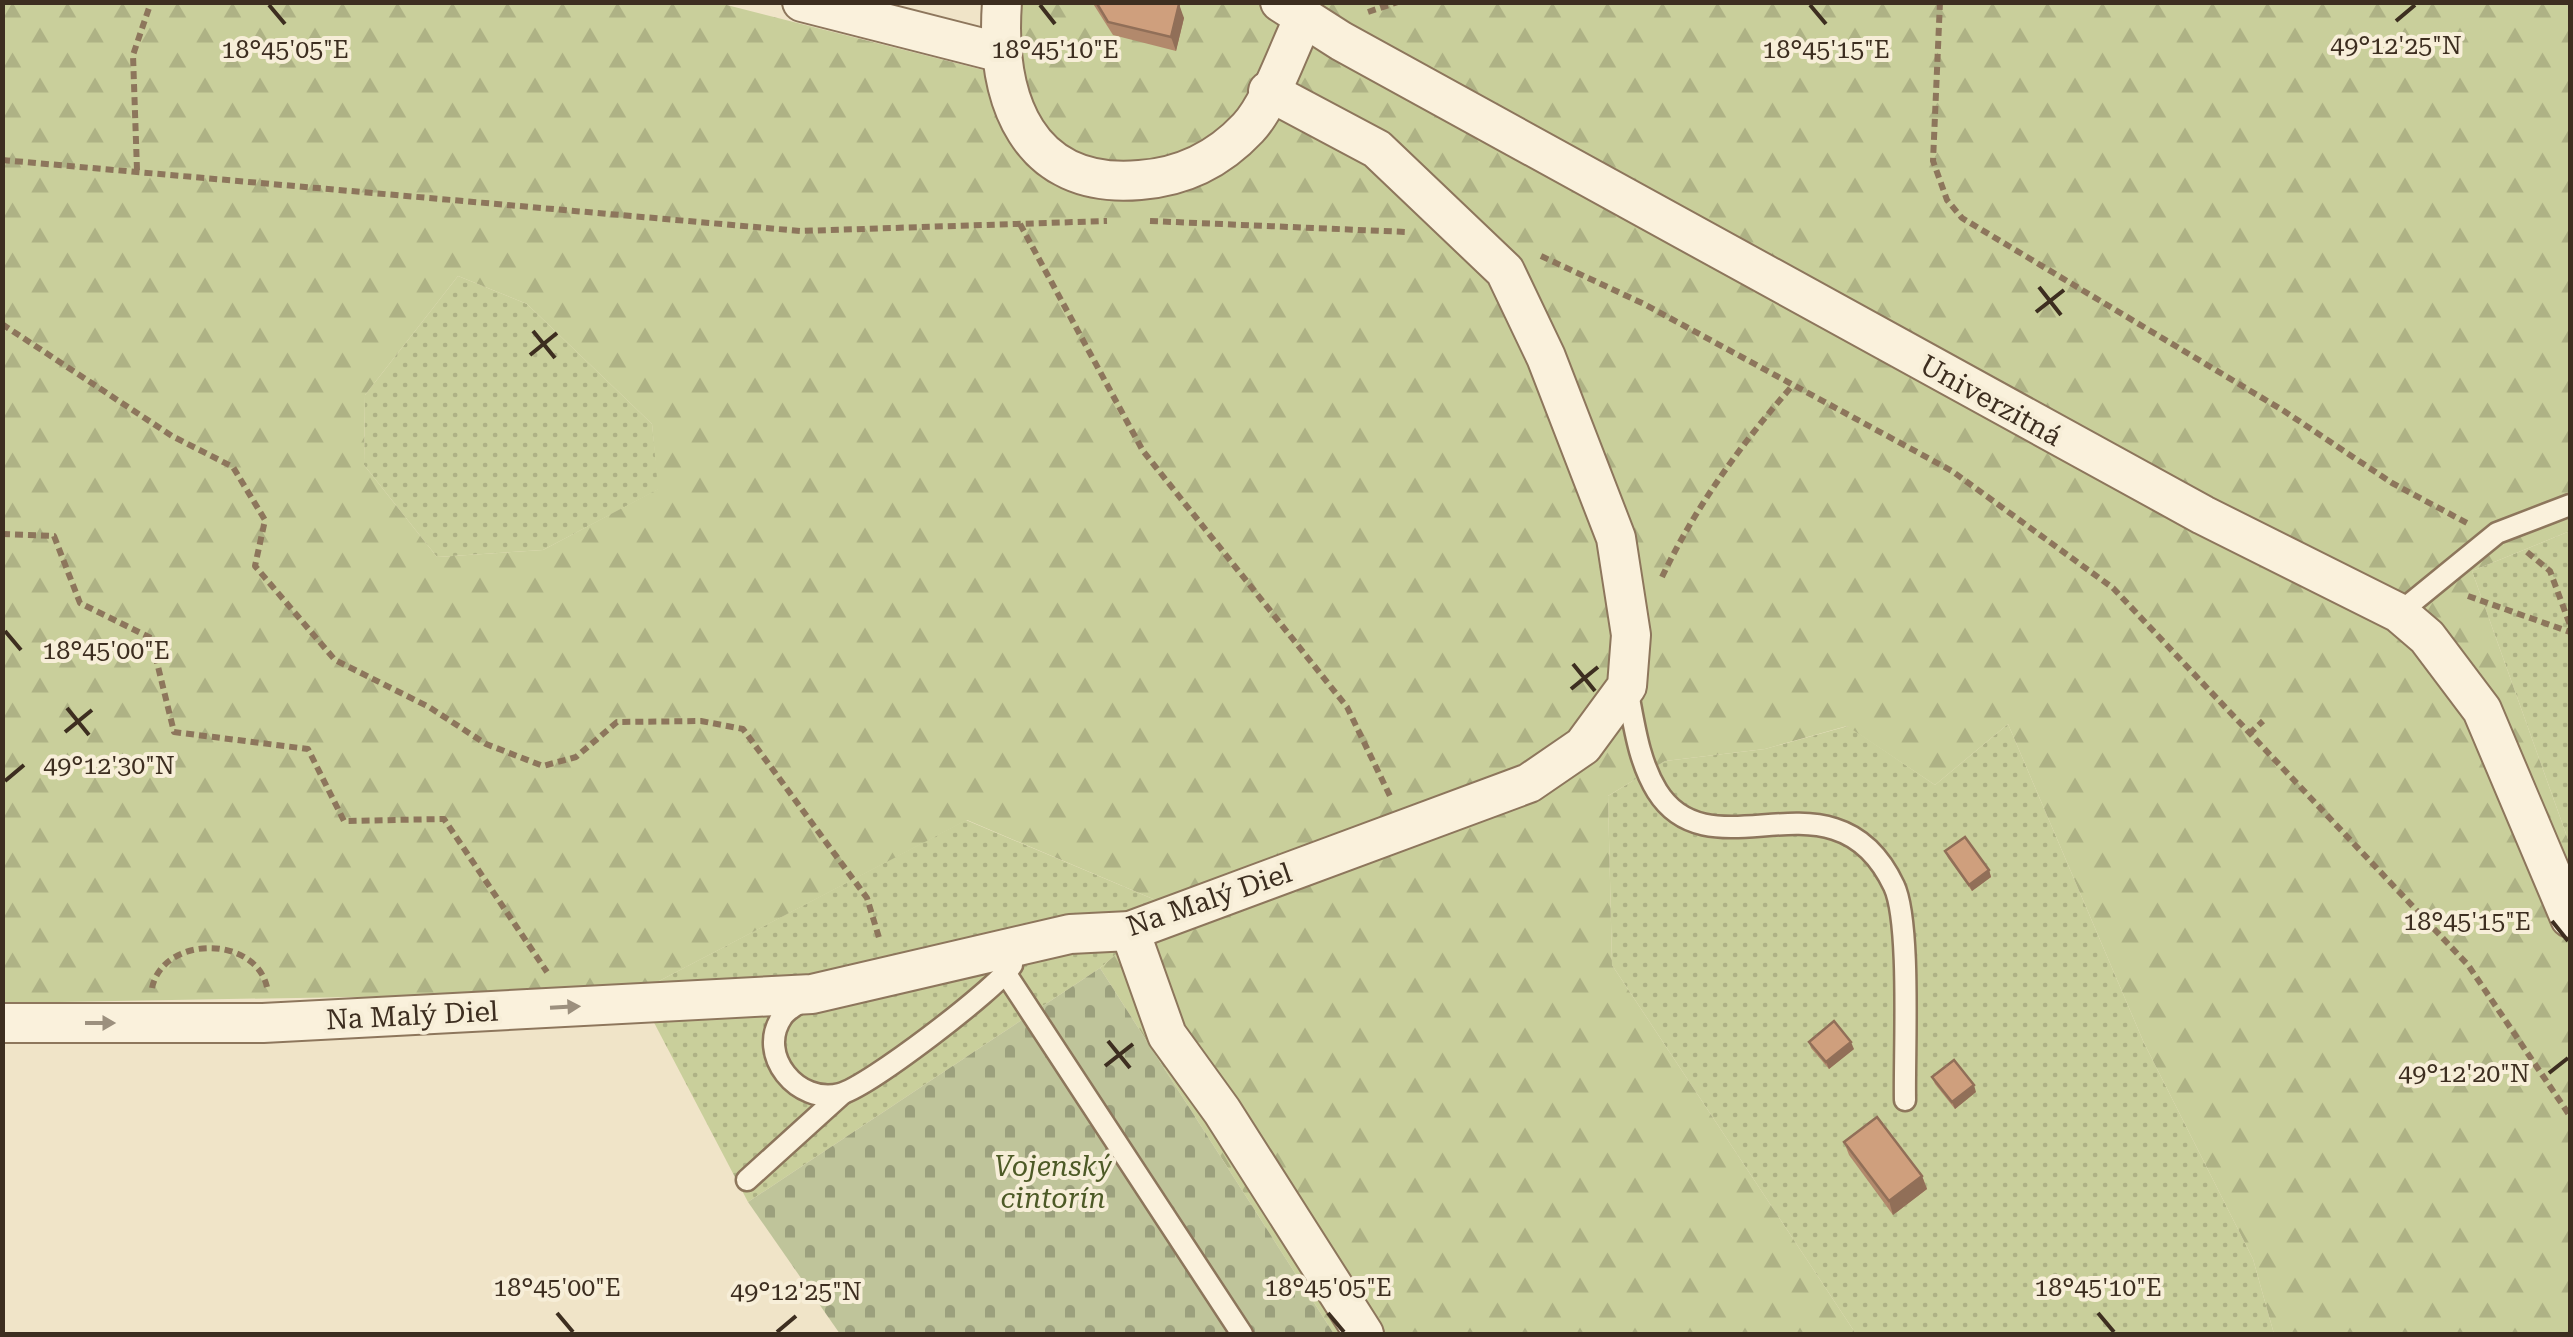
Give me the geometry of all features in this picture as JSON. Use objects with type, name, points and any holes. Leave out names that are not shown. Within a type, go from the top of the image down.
[{"type":"street","points":[[802,2],[998,52]]},
{"type":"street","points":[[1002,2],[998,52],[1022,128],[1043,155],[1064,170],[1099,182],[1160,179],[1195,168],[1251,125],[1268,91],[1292,11]]},
{"type":"street","name":"Univerzitná","points":[[1292,11],[2203,515],[2399,613],[2427,637],[2482,710],[2570,918]]},
{"type":"street","points":[[1268,91],[1376,149],[1505,271],[1546,357],[1616,538],[1631,635],[1626,686]]},
{"type":"street","name":"Na Malý Diel","points":[[2,1023],[274,1022],[812,994],[890,976],[1016,959],[1070,934],[1130,931],[1528,783],[1583,746],[1626,686]]},
{"type":"street","points":[[1130,931],[1167,1036],[1222,1111],[1364,1334]]},
{"type":"lane","points":[[2399,613],[2497,533],[2570,505]]},
{"type":"lane","points":[[1626,686],[1646,768],[1658,794],[1689,822],[1726,828],[1811,821],[1848,835],[1876,857],[1895,888],[1902,919],[1905,1100]]},
{"type":"lane","points":[[747,1180],[842,1094],[888,1066],[1016,959],[1242,1334]]},
{"type":"lane","points":[[812,994],[782,1016],[774,1041],[777,1062],[800,1089],[817,1096],[842,1094]]},
{"type":"path","points":[[137,170],[133,54],[151,2]]},
{"type":"path","points":[[1356,16],[1398,2]]},
{"type":"path","points":[[1940,2],[1933,161],[1946,200],[1962,218],[2284,411],[2392,482],[2476,528],[2497,533],[2550,572],[2570,628]]},
{"type":"path","points":[[2,160],[800,232],[1124,221]]},
{"type":"path","points":[[1141,220],[1462,234]]},
{"type":"path","points":[[1020,224],[1144,451],[1347,707],[1405,827]]},
{"type":"path","points":[[1536,253],[1644,304],[1952,472],[2113,588],[2468,965],[2570,1116]]},
{"type":"path","points":[[2,324],[172,436],[233,466],[265,520],[254,566],[336,660],[430,706],[486,744],[544,766],[576,756],[617,722],[701,721],[743,729],[867,898],[890,976]]},
{"type":"path","points":[[1631,635],[1682,534],[1747,437],[1793,385]]},
{"type":"path","points":[[2,534],[54,536],[80,603],[151,638],[174,732],[308,749],[344,820],[444,820],[570,1007]]},
{"type":"path","points":[[2433,584],[2570,628]]},
{"type":"path","points":[[2249,734],[2264,721]]},
{"type":"path","points":[[145,1023],[154,977],[182,951],[218,947],[246,956],[264,974],[274,1022]]},
{"type":"green space","points":[[2,3],[719,3],[1019,79],[1021,3],[2570,3],[2570,531],[2472,571],[2570,845],[2570,1334],[2274,1334],[2253,1259],[2144,1043],[2008,724],[1935,785],[1847,726],[1765,749],[1665,761],[1608,796],[1612,965],[1856,1334],[1334,1334],[1100,968],[1172,907],[967,820],[638,992],[3,1003]],"holes":[[[458,276],[527,304],[652,424],[658,489],[543,550],[437,557],[364,465],[365,395]]]},
{"type":"green space","points":[[458,276],[527,304],[652,424],[659,489],[543,550],[437,557],[364,465],[365,395]]},
{"type":"green space","points":[[2570,531],[2570,845],[2472,571]]},
{"type":"green space","points":[[2008,724],[2144,1043],[2253,1259],[2274,1334],[1856,1334],[1612,965],[1608,796],[1665,761],[1765,749],[1848,726],[1935,785]]},
{"type":"green space","points":[[966,820],[1172,907],[1100,968],[748,1202],[638,992]]},
{"type":"green space","name":"Vojenský cintorín","points":[[1100,968],[1334,1334],[840,1334],[748,1202]]},
{"type":"building","points":[[1096,2],[1179,4],[1171,37],[1108,22]]},
{"type":"building","points":[[1965,837],[1989,870],[1969,885],[1945,851]]},
{"type":"building","points":[[1834,1021],[1851,1042],[1826,1062],[1809,1042]]},
{"type":"building","points":[[1954,1060],[1974,1085],[1952,1102],[1932,1077]]},
{"type":"building","points":[[1877,1117],[1922,1176],[1889,1201],[1844,1142]]}]
